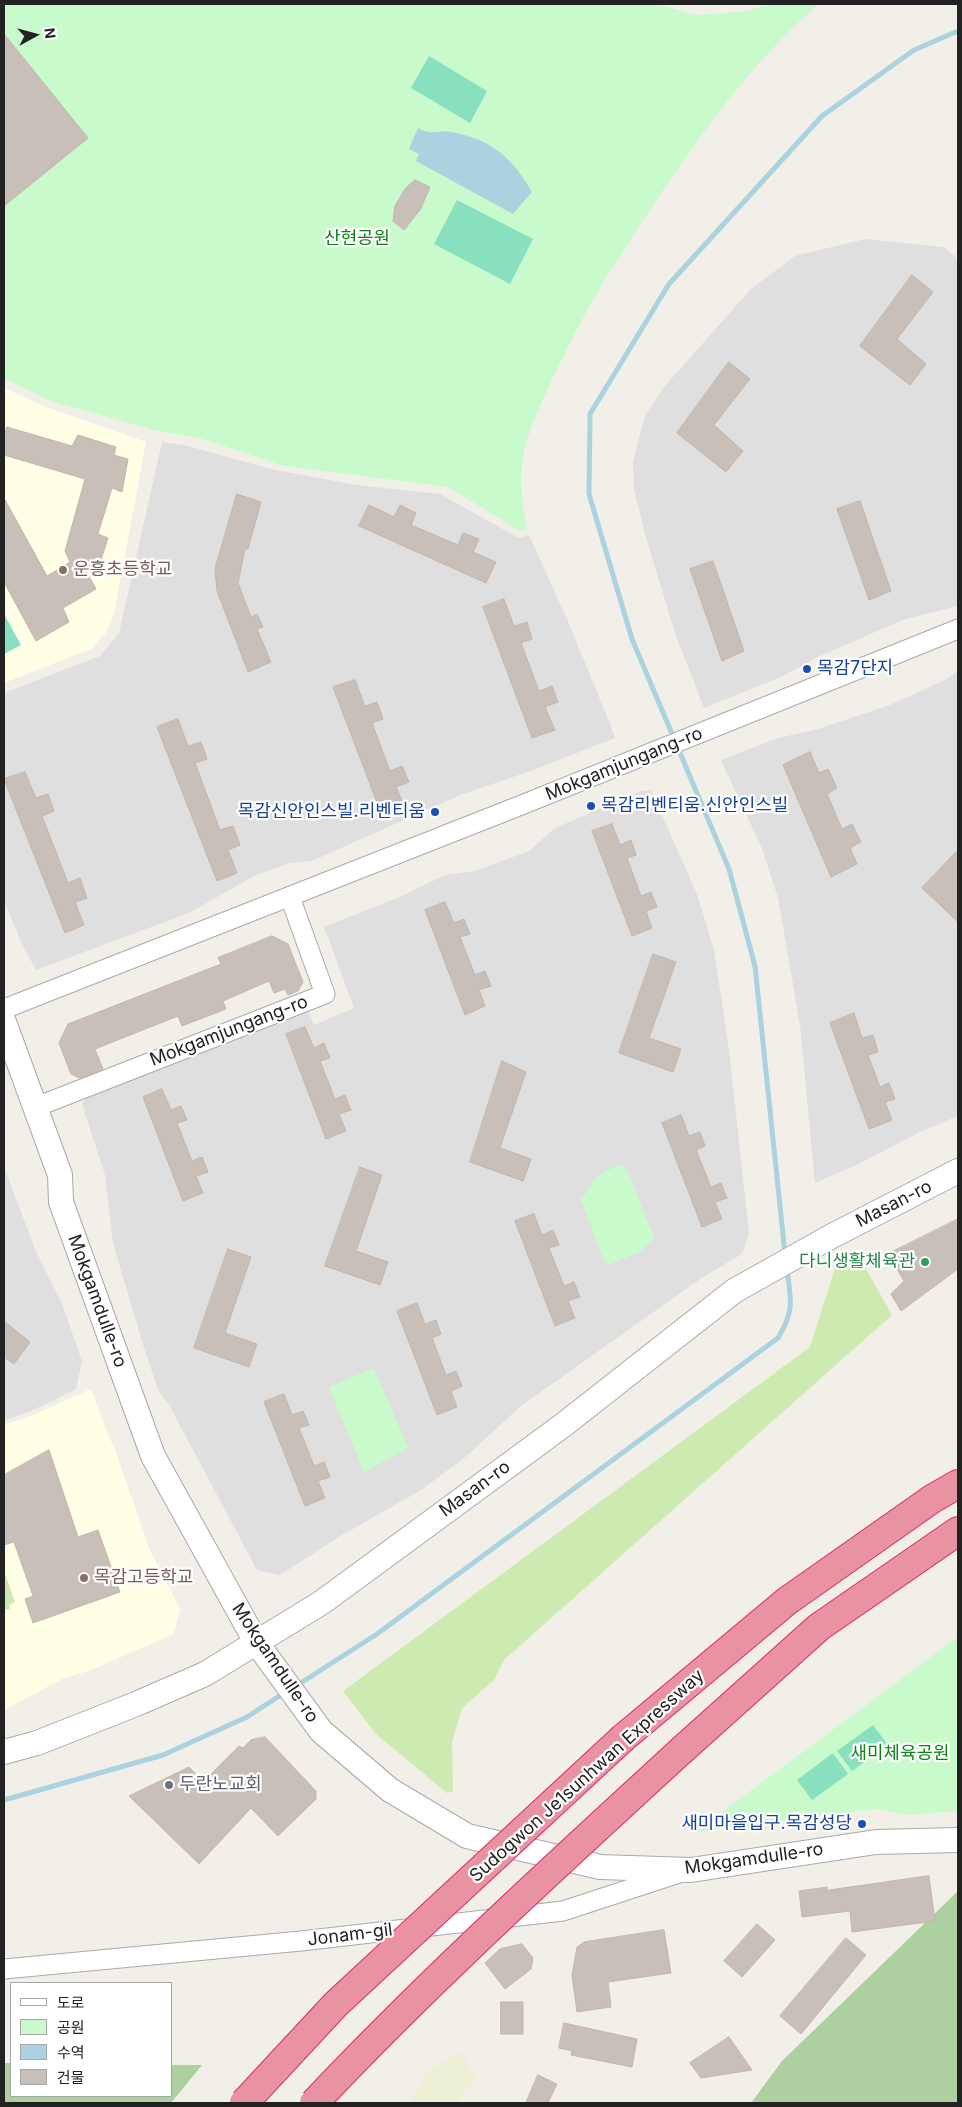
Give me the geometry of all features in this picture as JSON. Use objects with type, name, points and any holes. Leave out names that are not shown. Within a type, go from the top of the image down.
[{"type":"highway","name":"Sudogwon Je1sunhwan Expressway","points":[[244,2103],[336,2004],[624,1738],[787,1601],[958,1484]]},
{"type":"highway","points":[[314,2103],[478,1938],[683,1749],[819,1627],[958,1531]]},
{"type":"street","name":"Mokgamjungang-ro","points":[[4,1009],[712,729],[958,629]]},
{"type":"street","name":"Mokgamjungang-ro","points":[[36,1107],[325,994],[290,897]]},
{"type":"street","name":"Mokgamdulle-ro","points":[[4,1022],[60,1175],[61,1202],[153,1456],[256,1642],[321,1731],[390,1790],[467,1836],[600,1867],[691,1870],[876,1842],[958,1840]]},
{"type":"street","name":"Masan-ro","points":[[4,1752],[37,1743],[206,1674],[321,1602],[562,1426],[734,1291],[829,1237],[958,1170]]},
{"type":"street","name":"Jonam-gil","points":[[4,1969],[34,1964],[301,1941],[562,1910],[691,1870]]},
{"type":"shaded area","points":[[865,239],[944,247],[958,259],[958,606],[905,619],[820,656],[781,677],[704,708],[676,636],[647,541],[634,489],[633,464],[646,414],[664,387],[751,289],[795,256]]},
{"type":"shaded area","name":"운흥초등학교","points":[[4,388],[46,407],[146,442],[114,614],[107,631],[93,648],[4,683]]},
{"type":"shaded area","points":[[162,442],[184,445],[271,469],[356,485],[440,494],[519,538],[529,535],[567,619],[615,738],[531,771],[460,795],[312,861],[290,863],[254,876],[189,913],[36,970],[21,942],[4,901],[4,693],[100,656],[119,633]]},
{"type":"shaded area","points":[[958,671],[958,1116],[920,1132],[858,1164],[815,1183],[800,1025],[778,898],[763,851],[721,760],[778,738],[818,729],[890,705],[945,680]]},
{"type":"shaded area","points":[[651,790],[697,894],[714,950],[729,1050],[749,1233],[742,1254],[703,1277],[521,1406],[463,1459],[421,1490],[337,1538],[280,1575],[257,1570],[168,1403],[159,1392],[113,1243],[105,1175],[82,1104],[86,1098],[308,1010],[314,1025],[354,1008],[324,927],[402,896],[445,875],[475,871],[529,851],[555,828],[641,791]]},
{"type":"shaded area","points":[[4,1167],[35,1249],[62,1304],[82,1361],[76,1389],[29,1412],[4,1420]]},
{"type":"shaded area","name":"목감고등학교","points":[[91,1389],[115,1449],[148,1546],[180,1609],[174,1634],[91,1670],[62,1679],[4,1710],[4,1425],[31,1416]]},
{"type":"shaded area","points":[[461,2052],[476,2078],[456,2103],[408,2103],[430,2069]]},
{"type":"green space","name":"산현공원","points":[[4,4],[656,4],[697,15],[748,11],[768,4],[819,4],[750,73],[710,124],[672,177],[595,296],[554,375],[528,436],[521,479],[527,529],[520,531],[448,487],[284,466],[203,439],[154,430],[51,401],[4,378]]},
{"type":"green space","points":[[429,56],[487,91],[470,123],[411,88]]},
{"type":"green space","points":[[457,200],[533,239],[510,284],[434,244]]},
{"type":"green space","points":[[4,614],[21,645],[4,654]]},
{"type":"green space","points":[[619,1165],[626,1167],[654,1238],[640,1252],[606,1266],[581,1200],[598,1175]]},
{"type":"green space","points":[[858,1255],[892,1315],[504,1660],[494,1680],[462,1708],[452,1742],[453,1791],[447,1793],[376,1734],[343,1691],[810,1347],[835,1268]]},
{"type":"green space","points":[[374,1368],[408,1448],[364,1472],[329,1387]]},
{"type":"green space","points":[[4,1571],[15,1602],[9,1605],[10,1609],[4,1611]]},
{"type":"green space","name":"새미체육공원","points":[[958,1637],[958,1811],[908,1815],[875,1809],[695,1832]]},
{"type":"green space","points":[[873,1725],[888,1745],[852,1771],[837,1751]]},
{"type":"green space","points":[[833,1753],[848,1774],[812,1800],[797,1780]]},
{"type":"green space","points":[[958,1891],[958,2103],[751,2103],[782,2061]]},
{"type":"green space","points":[[4,2063],[10,2063],[10,2097],[172,2097],[172,2065],[202,2065],[171,2103],[4,2103]]},
{"type":"water","points":[[418,128],[428,132],[448,131],[465,135],[489,145],[508,159],[532,192],[513,214],[416,161],[419,154],[409,149]]},
{"type":"building","points":[[4,34],[88,138],[4,206]]},
{"type":"building","points":[[415,180],[430,187],[420,210],[404,230],[393,221],[395,206],[405,189]]},
{"type":"building","points":[[912,275],[933,292],[897,339],[926,364],[910,385],[860,346]]},
{"type":"building","points":[[729,362],[750,379],[714,425],[743,451],[726,472],[677,433]]},
{"type":"building","points":[[7,427],[72,446],[78,435],[116,447],[114,455],[128,459],[122,492],[112,488],[98,534],[108,538],[101,560],[85,569],[96,589],[63,608],[69,622],[36,641],[4,582],[4,498],[47,576],[70,562],[65,551],[85,479],[4,455],[4,438]]},
{"type":"building","points":[[237,494],[261,502],[248,549],[245,549],[238,583],[251,617],[257,614],[263,627],[257,629],[271,662],[248,672],[217,591],[215,569]]},
{"type":"building","points":[[860,501],[891,591],[869,600],[837,509]]},
{"type":"building","points":[[369,505],[394,517],[400,505],[416,513],[411,525],[458,545],[463,533],[479,539],[473,552],[496,562],[486,583],[359,526]]},
{"type":"building","points":[[713,561],[744,651],[722,661],[690,569]]},
{"type":"building","points":[[504,599],[514,626],[527,622],[532,639],[521,643],[539,691],[552,686],[558,702],[545,707],[555,730],[532,738],[483,607]]},
{"type":"building","points":[[355,680],[365,706],[377,702],[383,719],[372,723],[390,771],[402,766],[409,782],[396,787],[406,810],[383,818],[333,687]]},
{"type":"building","points":[[178,719],[188,746],[201,742],[207,759],[195,763],[220,830],[233,826],[240,845],[228,850],[237,873],[217,881],[157,727]]},
{"type":"building","points":[[810,752],[819,773],[828,769],[837,788],[827,794],[842,829],[852,824],[861,842],[850,848],[857,864],[831,877],[783,765]]},
{"type":"building","points":[[25,772],[36,798],[48,794],[54,811],[42,816],[68,883],[80,878],[87,898],[75,902],[84,925],[65,933],[4,779]]},
{"type":"building","points":[[612,824],[620,845],[631,840],[636,855],[627,858],[641,896],[651,892],[657,907],[646,911],[652,928],[632,936],[592,831]]},
{"type":"building","points":[[958,850],[958,922],[922,888]]},
{"type":"building","points":[[445,902],[454,923],[464,919],[470,934],[460,937],[475,975],[485,971],[491,986],[479,990],[485,1006],[465,1015],[425,910]]},
{"type":"building","points":[[272,936],[288,944],[303,982],[298,991],[288,995],[285,989],[274,993],[269,981],[223,1001],[226,1009],[182,1026],[178,1016],[95,1049],[103,1069],[80,1078],[71,1074],[59,1043],[68,1024],[221,964],[218,958]]},
{"type":"building","points":[[653,954],[676,962],[649,1038],[681,1049],[673,1072],[619,1053]]},
{"type":"building","points":[[854,1013],[862,1038],[873,1035],[878,1052],[868,1055],[880,1087],[889,1083],[895,1099],[885,1102],[892,1120],[869,1129],[830,1023]]},
{"type":"building","points":[[305,1027],[314,1048],[324,1043],[330,1058],[320,1061],[335,1099],[345,1095],[351,1110],[339,1114],[346,1131],[326,1139],[286,1034]]},
{"type":"building","points":[[502,1061],[526,1072],[500,1148],[531,1159],[523,1181],[470,1162]]},
{"type":"building","points":[[162,1089],[171,1110],[181,1106],[187,1120],[177,1123],[192,1161],[202,1157],[208,1172],[196,1176],[203,1193],[183,1201],[143,1097]]},
{"type":"building","points":[[681,1115],[689,1136],[700,1132],[705,1146],[696,1150],[711,1187],[721,1183],[727,1198],[715,1202],[722,1219],[702,1227],[662,1123]]},
{"type":"building","points":[[360,1167],[382,1175],[356,1251],[388,1262],[380,1285],[325,1266]]},
{"type":"building","points":[[534,1214],[542,1235],[553,1230],[559,1245],[549,1248],[564,1286],[574,1282],[580,1297],[568,1301],[575,1318],[555,1326],[515,1221]]},
{"type":"building","name":"다니생활체육관","points":[[958,1219],[958,1269],[901,1311],[891,1294],[904,1281],[888,1254]]},
{"type":"building","points":[[228,1249],[251,1257],[225,1333],[257,1344],[249,1367],[194,1348]]},
{"type":"building","points":[[417,1303],[425,1324],[436,1320],[441,1334],[432,1338],[446,1375],[456,1371],[462,1386],[451,1391],[457,1407],[437,1415],[397,1311]]},
{"type":"building","points":[[4,1321],[30,1342],[14,1364],[4,1357]]},
{"type":"building","points":[[284,1394],[292,1415],[303,1411],[309,1425],[299,1428],[314,1466],[324,1462],[330,1477],[318,1481],[325,1498],[305,1506],[264,1402]]},
{"type":"building","points":[[49,1450],[78,1537],[98,1530],[120,1592],[33,1623],[25,1599],[33,1596],[14,1542],[4,1545],[4,1475]]},
{"type":"building","points":[[265,1737],[316,1791],[316,1799],[278,1836],[251,1808],[199,1864],[129,1796],[189,1767],[203,1782],[239,1746],[243,1748],[251,1740]]},
{"type":"building","points":[[929,1876],[935,1921],[852,1932],[850,1911],[802,1917],[799,1891],[827,1887],[827,1890]]},
{"type":"building","points":[[757,1924],[775,1940],[742,1977],[724,1961]]},
{"type":"building","points":[[664,1930],[671,1973],[608,1982],[611,2007],[577,2012],[572,1975],[577,1947],[584,1942]]},
{"type":"building","points":[[846,1938],[866,1955],[801,2034],[780,2016]]},
{"type":"building","points":[[522,1944],[533,1958],[531,1969],[505,1989],[485,1963],[500,1949]]},
{"type":"building","points":[[501,2002],[523,2002],[523,2034],[501,2034]]},
{"type":"building","points":[[564,2023],[637,2039],[632,2067],[571,2055],[572,2051],[559,2048]]},
{"type":"building","points":[[729,2037],[752,2070],[701,2078],[690,2063]]},
{"type":"building","points":[[538,2075],[557,2084],[548,2103],[526,2103]]},
{"type":"waterway","points":[[785,1254],[755,966],[729,869],[632,639],[589,494],[590,414],[669,284],[822,116],[914,50],[958,31]]},
{"type":"waterway","points":[[296,1686],[377,1634],[778,1338],[787,1320],[790,1305],[787,1270]]},
{"type":"waterway","points":[[4,1800],[163,1755],[247,1717],[284,1693]]},
{"type":"place","name":"운흥초등학교","points":[[63,570]]},
{"type":"place","name":"목감7단지","points":[[807,669]]},
{"type":"place","name":"목감리벤티움.신안인스빌","points":[[591,806]]},
{"type":"place","name":"목감신안인스빌.리벤티움","points":[[435,812]]},
{"type":"place","name":"다니생활체육관","points":[[925,1262]]},
{"type":"place","name":"목감고등학교","points":[[84,1578]]},
{"type":"place","name":"두란노교회","points":[[169,1785]]},
{"type":"place","name":"새미마을입구.목감성당","points":[[862,1824]]}]
